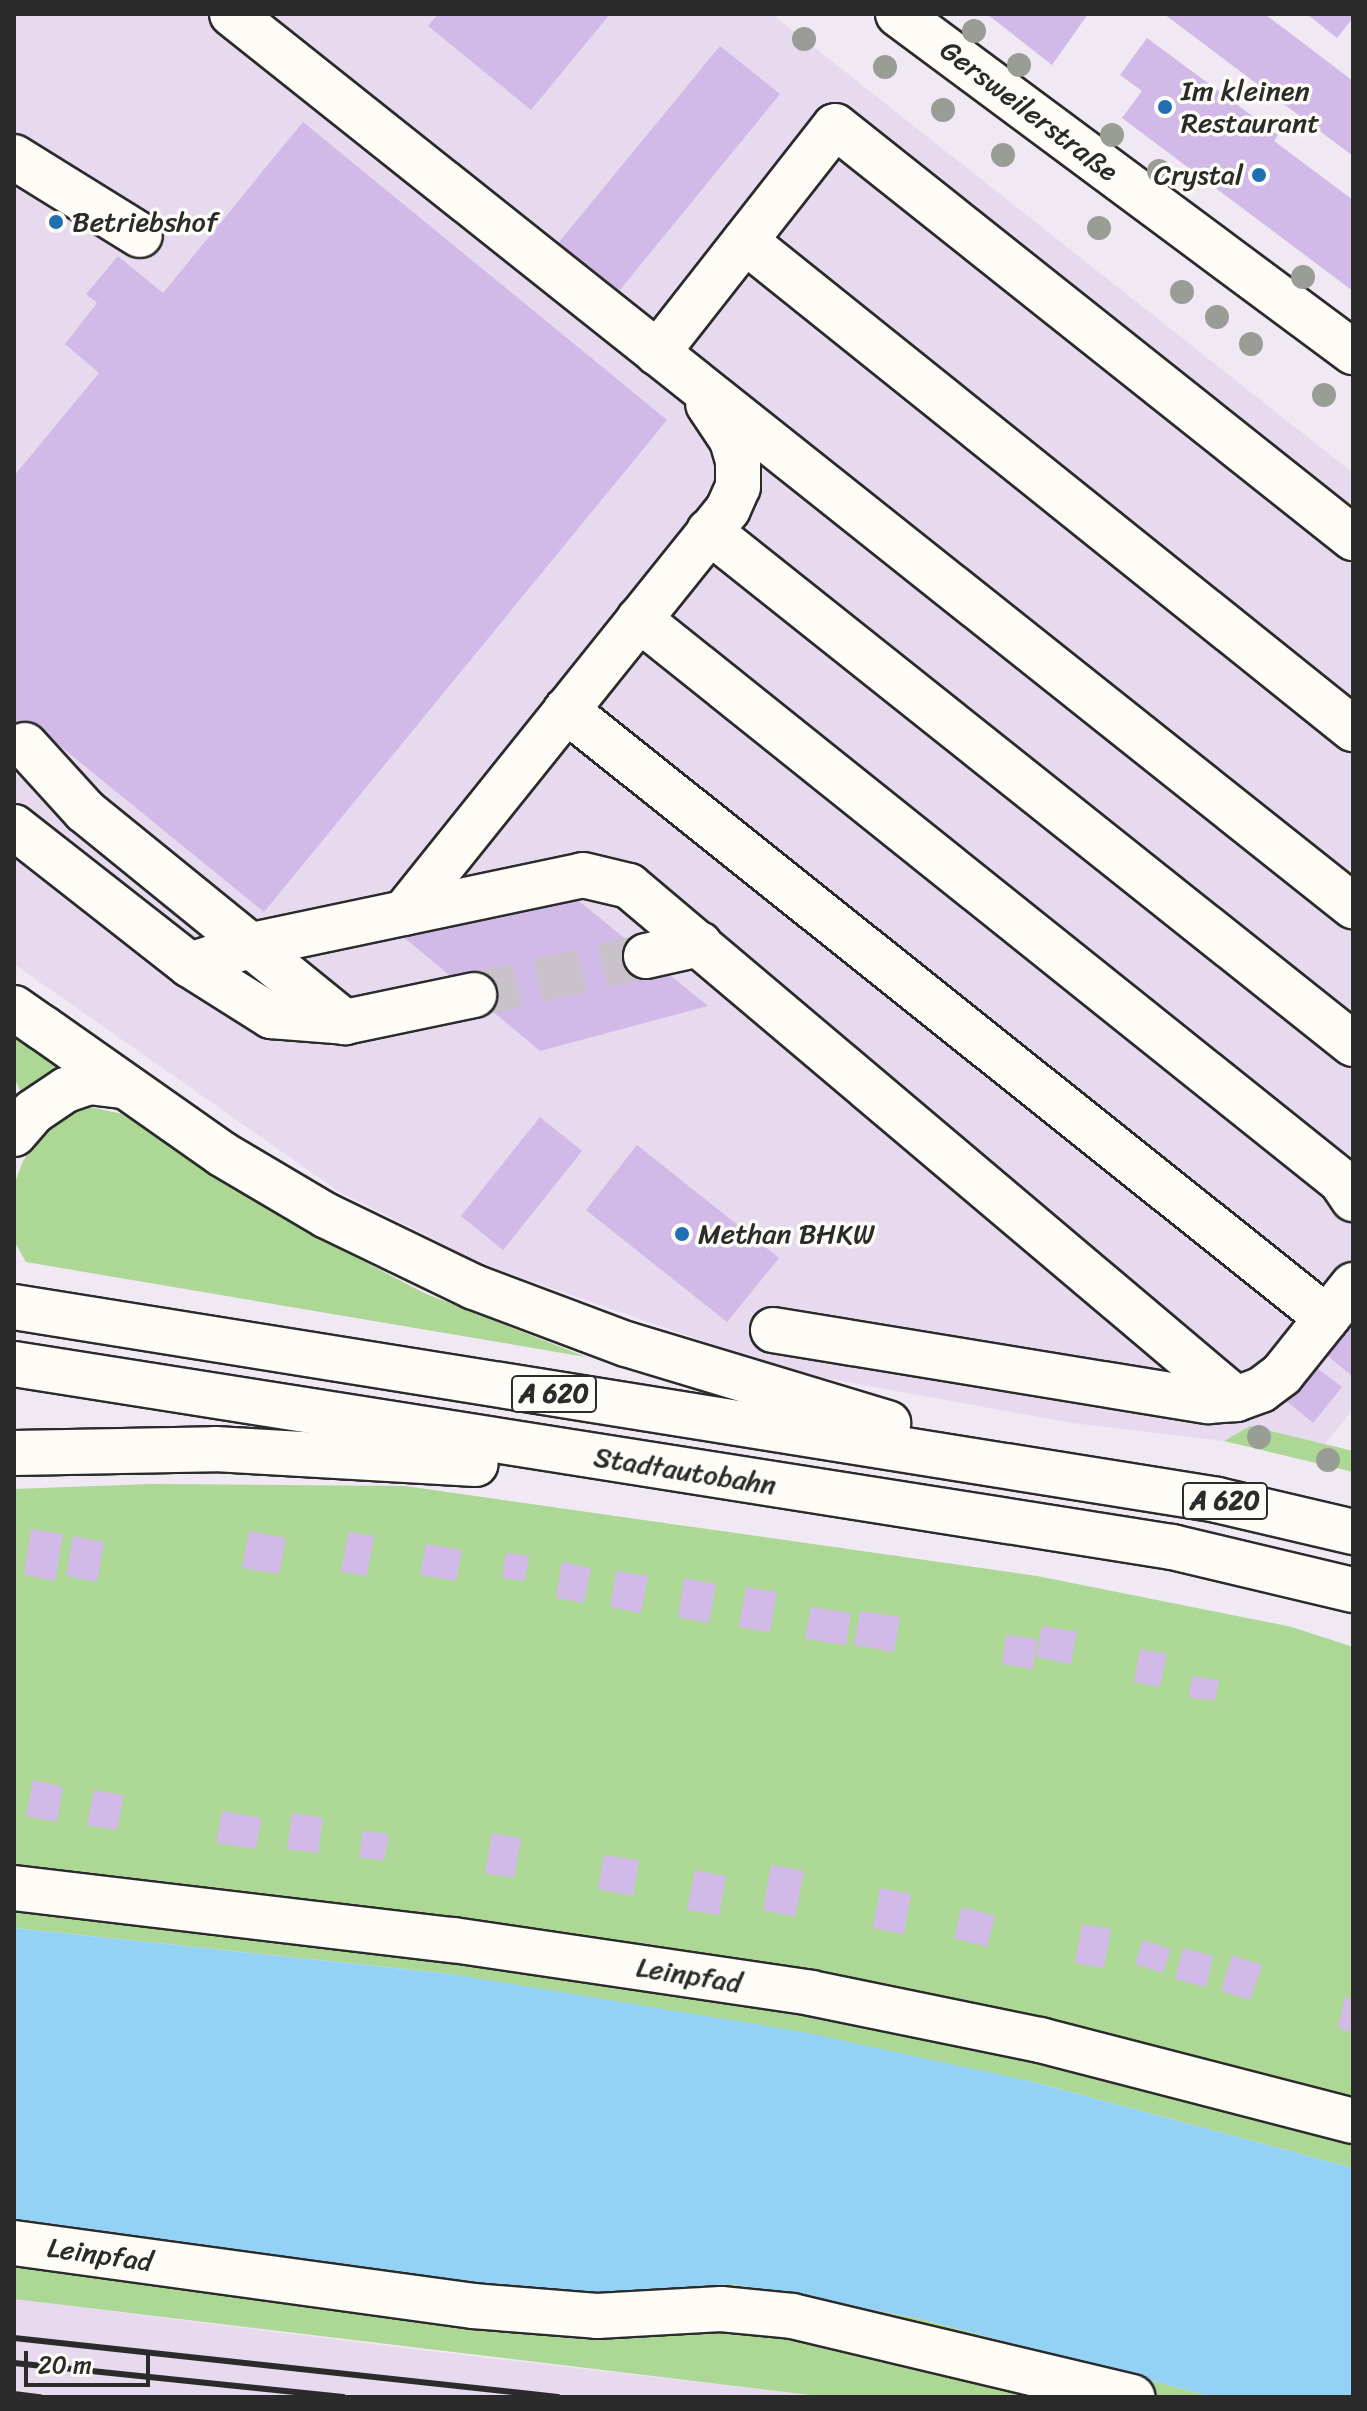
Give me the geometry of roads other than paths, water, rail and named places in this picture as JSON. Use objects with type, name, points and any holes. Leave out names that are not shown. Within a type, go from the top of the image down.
[{"type":"main road","points":[[232,14],[1353,906]]},
{"type":"main road","name":"Gersweilerstraße","points":[[898,14],[1353,352]]},
{"type":"main road","points":[[657,353],[835,126],[1353,538]]},
{"type":"main road","points":[[14,157],[140,235]]},
{"type":"main road","points":[[745,241],[1353,729]]},
{"type":"main road","points":[[404,913],[709,531],[738,487],[738,461],[723,423],[692,381]]},
{"type":"main road","points":[[709,531],[1353,1044]]},
{"type":"main road","points":[[639,619],[1341,1181],[1353,1199]]},
{"type":"main road","points":[[566,710],[1340,1302],[1282,1374],[1236,1399],[1208,1401],[773,1330]]},
{"type":"main road","points":[[19,761],[345,1022]]},
{"type":"main road","points":[[14,827],[190,965],[271,1016],[345,1022],[474,995]]},
{"type":"main road","points":[[190,965],[252,945],[583,875],[629,886],[1236,1399]]},
{"type":"main road","points":[[646,956],[700,944]]},
{"type":"main road","points":[[28,1018],[122,1086],[327,1216],[474,1287],[780,1393],[1095,1480]]},
{"type":"main road","points":[[14,1134],[33,1112],[66,1090],[89,1082],[122,1086]]},
{"type":"main road","name":"Stadtautobahn","points":[[14,1307],[1217,1500],[1353,1532]]},
{"type":"main road","name":"Stadtautobahn","points":[[14,1364],[1172,1547],[1353,1590]]},
{"type":"main road","points":[[14,1453],[215,1449],[702,1474]]},
{"type":"main road","name":"Leinpfad","points":[[14,1888],[453,1940],[811,1993],[1040,2040],[1353,2121]]},
{"type":"main road","name":"Leinpfad","points":[[14,2243],[473,2306],[597,2316],[721,2309],[792,2316],[1132,2397]]},
{"type":"water","points":[[14,1928],[452,1974],[803,2032],[1030,2081],[1353,2168],[1353,2397],[1213,2397],[917,2318],[732,2284],[558,2295],[14,2219]]},
{"type":"tunnel","points":[[474,995],[646,956]]},
{"type":"railway","points":[[14,2338],[558,2397]]},
{"type":"railway","points":[[14,2363],[343,2397]]},
{"type":"railway","points":[[14,2394],[40,2397]]},
{"type":"place","name":"Im kleinen Restaurant","points":[[1165,107]]},
{"type":"place","name":"Crystal","points":[[1259,175]]},
{"type":"place","name":"Betriebshof","points":[[56,222]]},
{"type":"place","name":"Methan BHKW","points":[[682,1234]]}]
